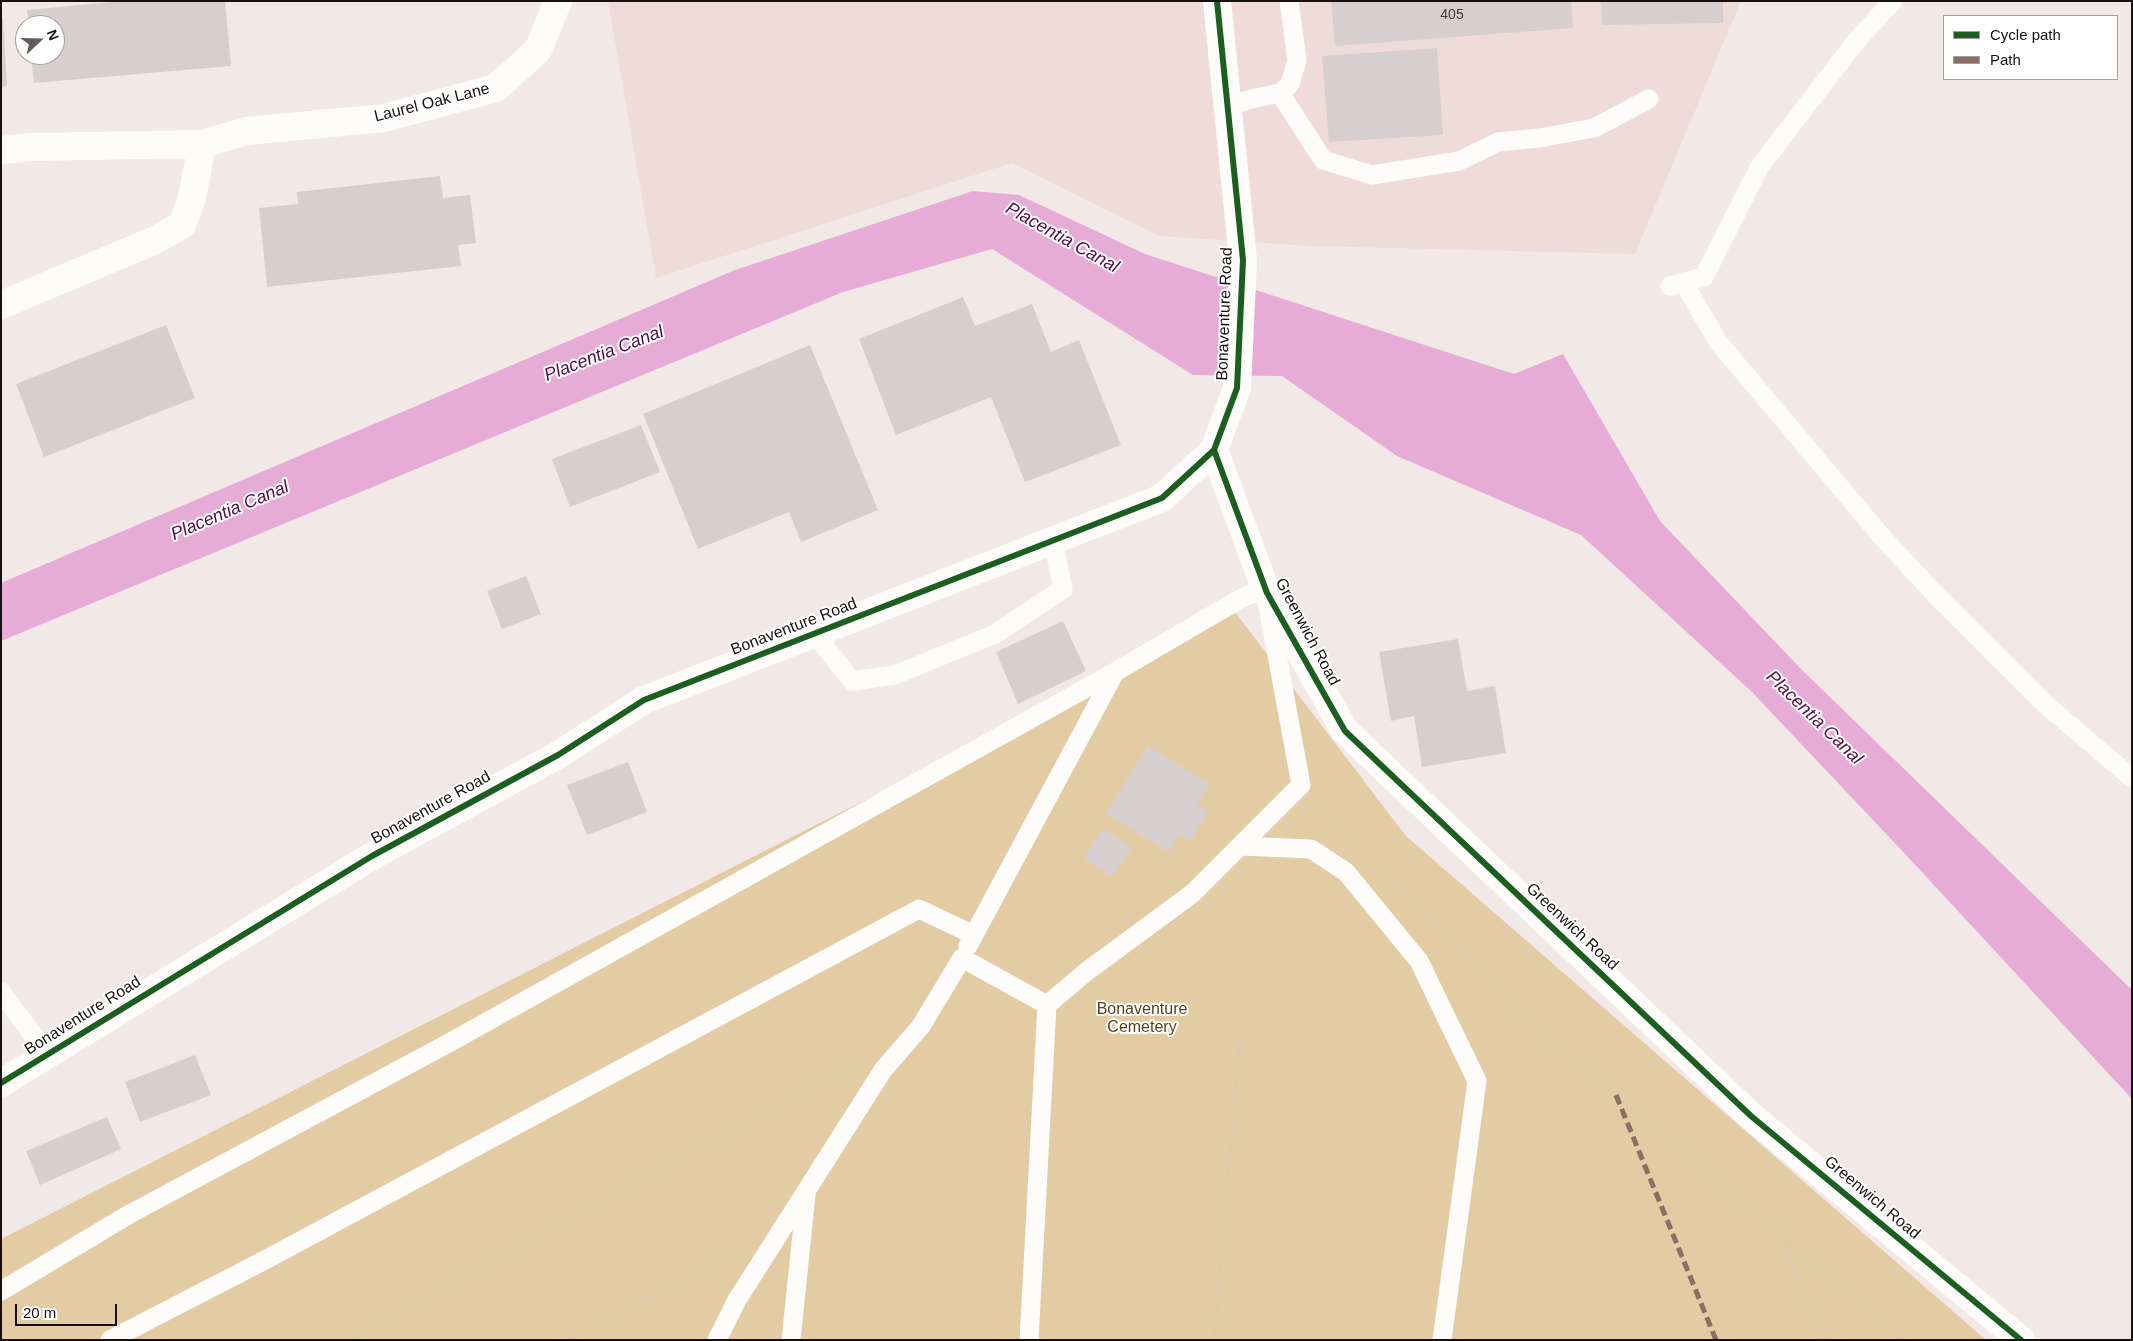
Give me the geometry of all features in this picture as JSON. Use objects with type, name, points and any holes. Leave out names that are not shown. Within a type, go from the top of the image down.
[{"type":"street","name":"Laurel Oak Lane","points":[[1,150],[202,144],[247,131],[384,118],[496,88],[538,50],[558,1]]},
{"type":"street","name":"Bonaventure Road","points":[[1,1083],[372,856],[558,755],[644,700],[1162,498],[1214,450],[1238,388],[1243,260],[1217,1]]},
{"type":"street","points":[[1,305],[153,241],[182,225],[192,198],[202,144]]},
{"type":"street","name":"Greenwich Road","points":[[1214,450],[1266,590],[1345,730],[1751,1116],[2021,1340]]},
{"type":"lane","points":[[1227,107],[1251,98],[1280,93],[1290,84],[1297,60],[1289,1]]},
{"type":"lane","points":[[1894,1],[1857,40],[1760,166],[1704,277],[1677,284],[1719,343],[1883,538],[1935,594],[2045,704],[2132,778]]},
{"type":"lane","points":[[1280,93],[1323,160],[1372,175],[1459,161],[1498,142],[1539,138],[1594,128],[1649,99]]},
{"type":"lane","points":[[815,634],[852,681],[895,675],[995,634],[1063,589],[1052,541]]},
{"type":"lane","points":[[1,1291],[128,1215],[438,1049],[1115,672],[1240,599],[1266,590],[1301,785],[1192,893],[1086,972],[1047,1005],[1029,1340]]},
{"type":"lane","points":[[717,1340],[737,1300],[883,1070],[921,1026],[962,958],[1115,672]]},
{"type":"lane","points":[[1240,846],[1311,849],[1346,872],[1419,960],[1477,1081],[1442,1340]]},
{"type":"lane","points":[[110,1340],[265,1260],[919,909],[974,935]]},
{"type":"lane","points":[[962,958],[1047,1005]]},
{"type":"lane","points":[[1,992],[47,1054]]},
{"type":"lane","points":[[791,1340],[806,1192]]},
{"type":"path","points":[[1301,785],[1363,849]]},
{"type":"path","points":[[1376,863],[1542,1033],[1782,1234],[1905,1340]]},
{"type":"path","points":[[1214,1340],[1240,1040]]},
{"type":"path","points":[[349,1340],[860,1060]]},
{"type":"path","points":[[1782,1234],[1824,1340]]},
{"type":"path","points":[[570,1340],[743,1246]]},
{"type":"shaded area","points":[[608,1],[1741,1],[1635,254],[1310,246],[1159,236],[1012,163],[656,278]]},
{"type":"green space","name":"Bonaventure Cemetery","points":[[1235,612],[1406,836],[1986,1340],[1,1340],[1,1239]]},
{"type":"water","name":"Placentia Canal","points":[[973,191],[1019,195],[1145,254],[1514,374],[1563,354],[1660,521],[1801,669],[2132,990],[2132,1099],[1752,692],[1581,535],[1397,456],[1282,376],[1193,375],[992,249],[843,292],[1,641],[1,583],[735,270]]},
{"type":"building","points":[[123,1],[225,1],[231,66],[34,83],[32,65],[65,65],[65,15],[28,15],[27,10]]},
{"type":"building","points":[[1331,1],[1571,1],[1573,28],[1335,46]]},
{"type":"building","points":[[1601,1],[1723,1],[1723,23],[1602,25]]},
{"type":"building","points":[[1,18],[3,18],[7,86],[1,87]]},
{"type":"building","points":[[1437,48],[1443,135],[1329,142],[1322,56]]},
{"type":"building","points":[[440,176],[443,198],[470,195],[476,243],[458,245],[461,266],[267,287],[259,208],[298,204],[297,192]]},
{"type":"building","points":[[963,297],[975,326],[1032,304],[1051,352],[1079,340],[1121,445],[1025,482],[991,397],[896,435],[859,339]]},
{"type":"building","points":[[166,325],[195,398],[44,457],[16,384]]},
{"type":"building","points":[[810,345],[878,510],[801,542],[789,512],[698,549],[643,414]]},
{"type":"building","points":[[641,425],[660,472],[570,507],[552,459]]},
{"type":"building","points":[[526,576],[541,614],[502,629],[487,591]]},
{"type":"building","points":[[1063,621],[1086,671],[1018,704],[996,652]]},
{"type":"building","points":[[1458,639],[1467,691],[1495,686],[1506,753],[1422,767],[1414,716],[1391,721],[1379,652]]},
{"type":"building","points":[[1148,746],[1210,784],[1197,804],[1209,812],[1190,841],[1180,834],[1168,852],[1106,813]]},
{"type":"building","points":[[628,762],[647,812],[587,835],[567,785]]},
{"type":"building","points":[[1103,828],[1132,848],[1112,877],[1084,858]]},
{"type":"building","points":[[195,1055],[211,1095],[140,1122],[125,1082]]},
{"type":"building","points":[[107,1117],[121,1149],[40,1185],[26,1151]]},
{"type":"marked path","points":[[1616,1095],[1716,1340]]},
{"type":"cycle path","points":[[1,1083],[372,856],[558,755],[644,700],[1162,498],[1214,450],[1237,388],[1243,260],[1217,1]]},
{"type":"cycle path","points":[[1214,450],[1267,593],[1345,731],[1751,1116],[2021,1340]]}]
